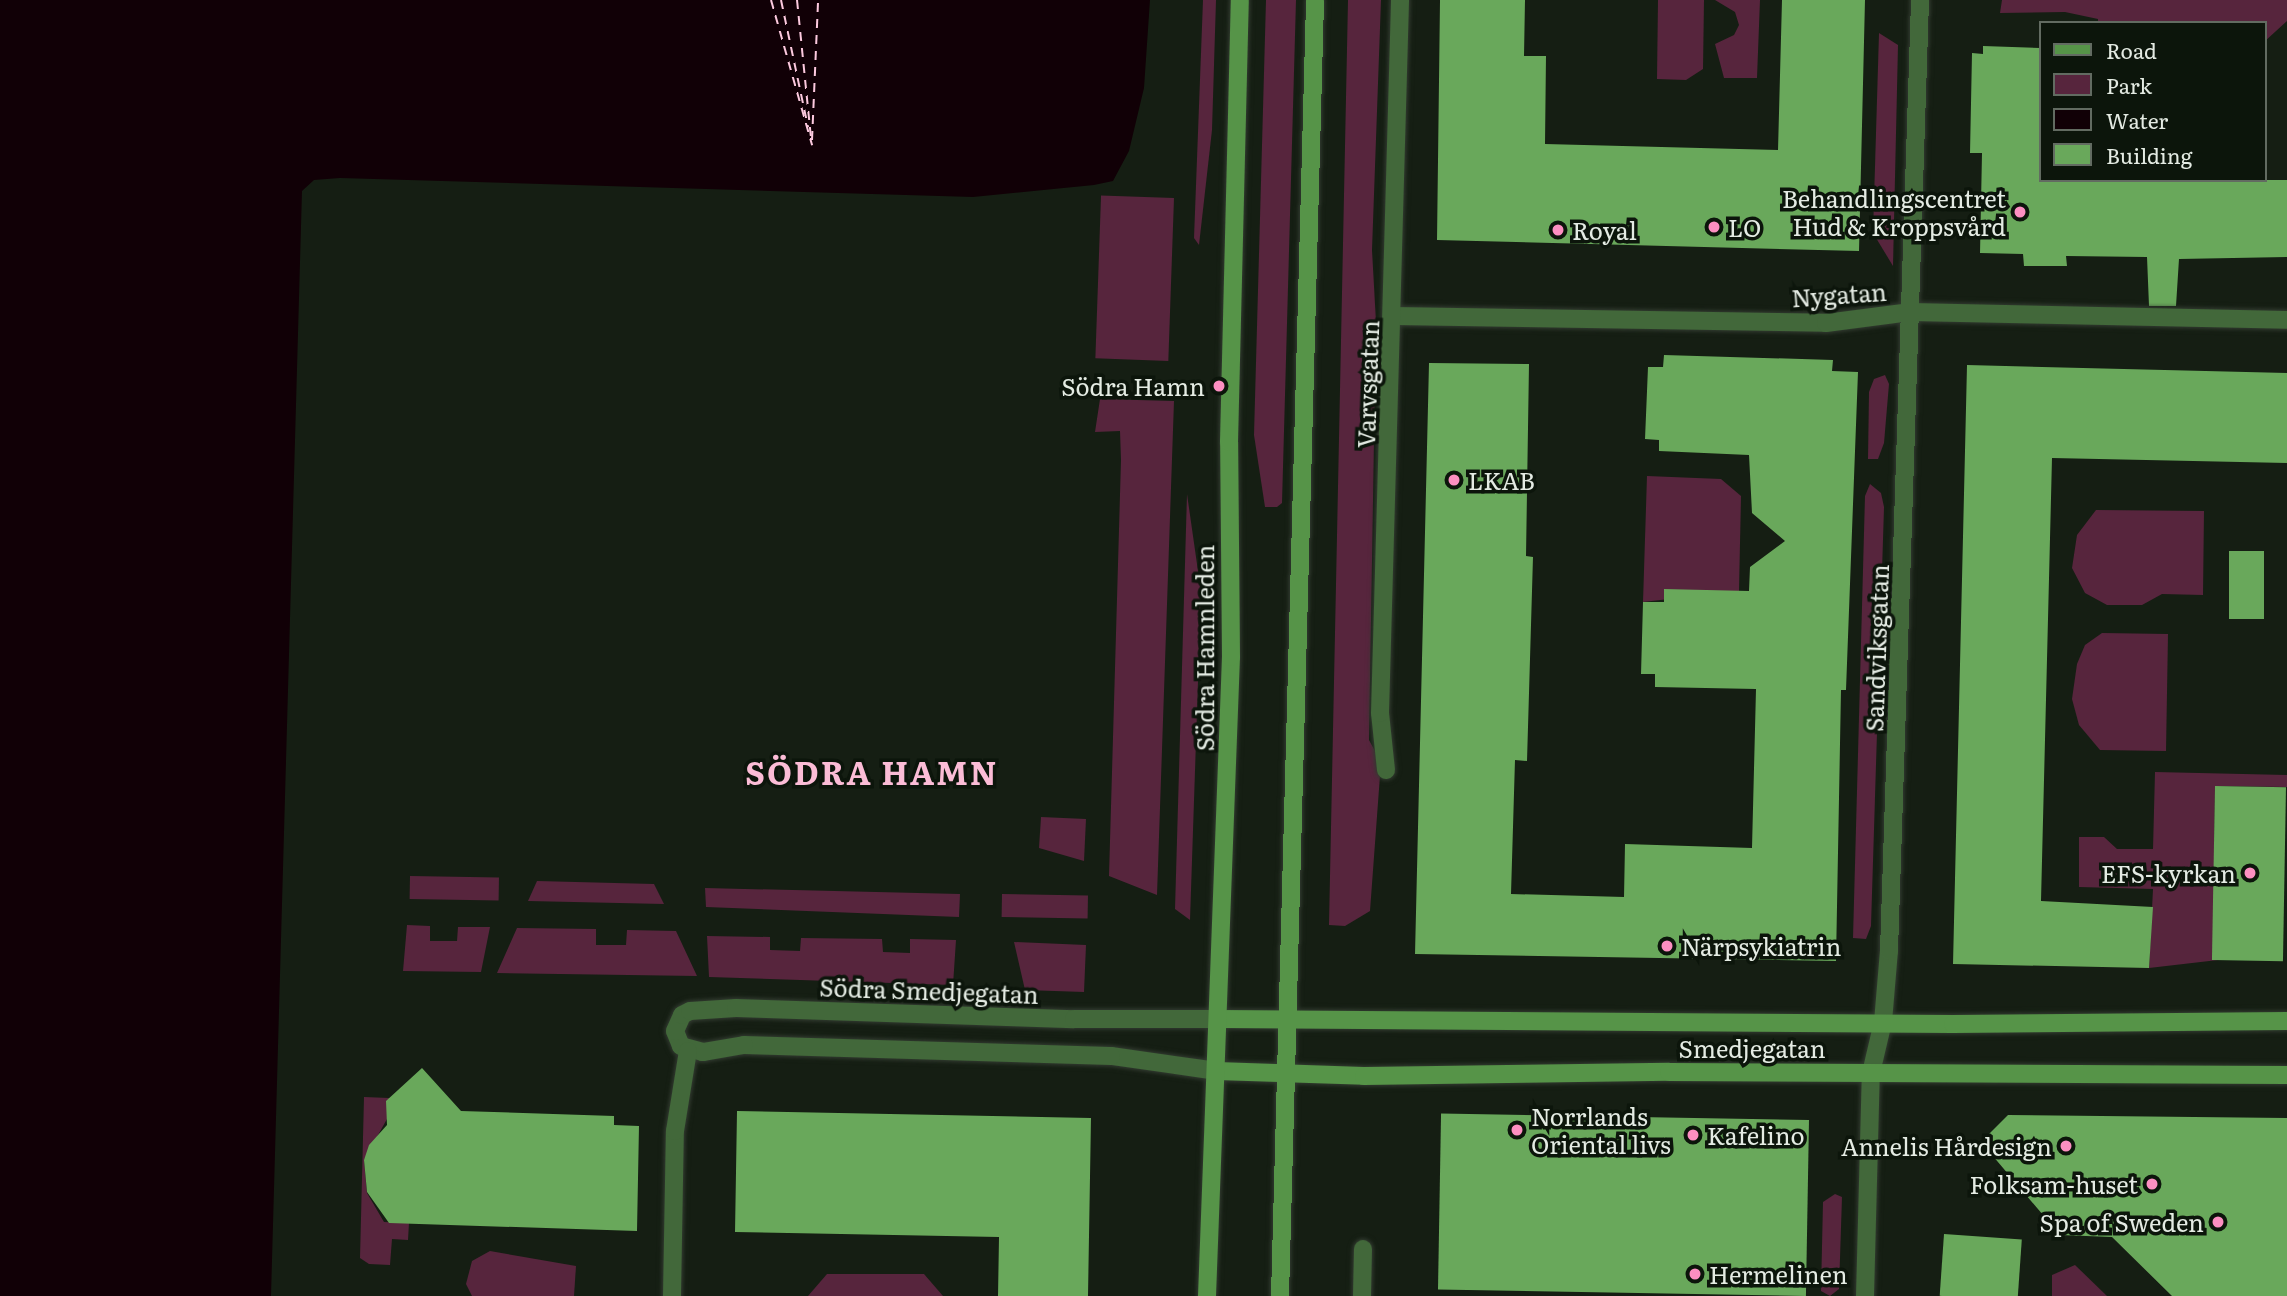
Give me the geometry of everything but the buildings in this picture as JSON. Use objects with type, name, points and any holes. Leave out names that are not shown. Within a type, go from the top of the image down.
[{"type":"main road","name":"Södra Hamnleden","points":[[1207,1296],[1231,657],[1229,442],[1240,0]]},
{"type":"main road","points":[[1280,1296],[1315,0]]},
{"type":"main road","name":"Smedjegatan","points":[[1219,1019],[1287,1021],[1435,1017],[1883,1022],[2287,1021]]},
{"type":"main road","name":"Smedjegatan","points":[[1217,1071],[1287,1074],[2287,1075]]},
{"type":"street","name":"Varvsgatan","points":[[1386,770],[1380,713],[1394,317],[1400,0]]},
{"type":"street","name":"Sandviksgatan","points":[[1865,1296],[1871,1073],[1883,1022],[1911,312],[1920,0]]},
{"type":"street","name":"Nygatan","points":[[1394,317],[1826,323],[1911,312],[2287,320]]},
{"type":"street","name":"Södra Smedjegatan","points":[[672,1296],[675,1131],[688,1051],[675,1040],[675,1031],[682,1015],[698,1009],[1219,1019]]},
{"type":"street","points":[[688,1051],[744,1045],[1111,1056],[1217,1071]]},
{"type":"street","points":[[1362,1296],[1363,1249]]},
{"type":"green space","points":[[1203,0],[1216,0],[1212,130],[1199,245],[1194,238]]},
{"type":"green space","points":[[1266,0],[1296,0],[1282,503],[1277,507],[1265,507],[1254,435]]},
{"type":"green space","points":[[1348,0],[1381,0],[1372,250],[1376,322],[1369,740],[1381,762],[1370,911],[1345,926],[1329,925]]},
{"type":"green space","points":[[1658,0],[1704,0],[1703,69],[1686,80],[1657,79]]},
{"type":"green space","points":[[1715,0],[1760,0],[1757,78],[1724,78],[1715,44],[1734,35],[1739,25],[1735,12]]},
{"type":"green space","points":[[2002,0],[2287,0],[2287,21],[2266,40],[2266,21],[2098,21],[2065,12],[2000,13]]},
{"type":"green space","points":[[1879,33],[1898,45],[1893,266],[1873,233]]},
{"type":"green space","points":[[1101,195],[1174,198],[1168,361],[1095,358]]},
{"type":"green space","points":[[1885,375],[1889,384],[1884,443],[1878,459],[1868,459],[1869,392],[1874,379]]},
{"type":"green space","points":[[1100,399],[1174,401],[1157,895],[1109,876],[1121,460],[1120,431],[1095,432]]},
{"type":"green space","points":[[1647,476],[1721,479],[1741,496],[1739,591],[1643,602]]},
{"type":"green space","points":[[1870,484],[1881,493],[1884,507],[1871,926],[1866,939],[1853,938],[1865,496]]},
{"type":"green space","points":[[1187,494],[1201,592],[1190,920],[1175,909]]},
{"type":"green space","points":[[2096,510],[2204,511],[2203,595],[2162,594],[2142,605],[2107,605],[2085,593],[2072,568],[2077,535]]},
{"type":"green space","points":[[2102,633],[2168,634],[2166,751],[2100,750],[2079,725],[2072,699],[2077,664],[2085,645]]},
{"type":"green space","points":[[2155,772],[2287,775],[2287,787],[2215,786],[2214,865],[2223,865],[2219,881],[2218,960],[2149,968],[2153,889],[2079,887],[2079,837],[2104,837],[2117,849],[2153,849]]},
{"type":"green space","points":[[1041,817],[1086,819],[1084,861],[1039,848]]},
{"type":"green space","points":[[410,876],[499,878],[499,901],[410,899]]},
{"type":"green space","points":[[537,881],[654,884],[664,904],[528,901]]},
{"type":"green space","points":[[705,888],[960,894],[959,917],[706,907]]},
{"type":"green space","points":[[1002,894],[1088,896],[1088,918],[1002,917]]},
{"type":"green space","points":[[407,925],[430,926],[430,941],[457,941],[458,927],[490,927],[481,972],[403,971]]},
{"type":"green space","points":[[517,928],[596,929],[596,945],[626,945],[627,930],[676,931],[697,976],[497,973]]},
{"type":"green space","points":[[707,936],[770,937],[770,950],[800,951],[801,938],[882,939],[883,952],[910,953],[910,939],[956,940],[953,985],[709,977]]},
{"type":"green space","points":[[1014,942],[1086,945],[1084,992],[1025,990]]},
{"type":"green space","points":[[364,1097],[389,1098],[408,1120],[387,1119],[364,1160],[367,1193],[384,1222],[409,1223],[408,1240],[392,1239],[390,1265],[369,1264],[360,1258]]},
{"type":"green space","points":[[1835,1194],[1842,1197],[1839,1289],[1830,1296],[1821,1291],[1823,1202]]},
{"type":"green space","points":[[490,1251],[576,1266],[574,1296],[472,1296],[466,1284],[472,1261]]},
{"type":"green space","points":[[2075,1265],[2107,1296],[2052,1296],[2052,1275]]},
{"type":"green space","points":[[827,1274],[924,1274],[943,1296],[808,1296]]},
{"type":"water","points":[[0,0],[1150,0],[1144,88],[1129,151],[1113,181],[973,197],[340,178],[314,180],[302,191],[271,1296],[0,1296]]},
{"type":"ferry route","points":[[771,0],[812,145]]},
{"type":"ferry route","points":[[781,0],[808,127]]},
{"type":"ferry route","points":[[797,0],[811,137]]},
{"type":"ferry route","points":[[812,140],[818,0]]},
{"type":"place","name":"Behandlingscentret Hud & Kroppsvård","points":[[2020,212]]},
{"type":"place","name":"LO","points":[[1714,227]]},
{"type":"place","name":"Royal","points":[[1558,230]]},
{"type":"place","name":"Södra Hamn","points":[[1219,386]]},
{"type":"place","name":"LKAB","points":[[1454,480]]},
{"type":"place","name":"EFS-kyrkan","points":[[2250,873]]},
{"type":"place","name":"Närpsykiatrin","points":[[1667,946]]},
{"type":"place","name":"Norrlands Oriental livs","points":[[1517,1130]]},
{"type":"place","name":"Kafelino","points":[[1693,1135]]},
{"type":"place","name":"Annelis Hårdesign","points":[[2066,1146]]},
{"type":"place","name":"Folksam-huset","points":[[2152,1184]]},
{"type":"place","name":"Spa of Sweden","points":[[2218,1222]]},
{"type":"place","name":"Hermelinen","points":[[1695,1274]]},
{"type":"district","name":"SÖDRA HAMN","points":[[872,771]]}]
